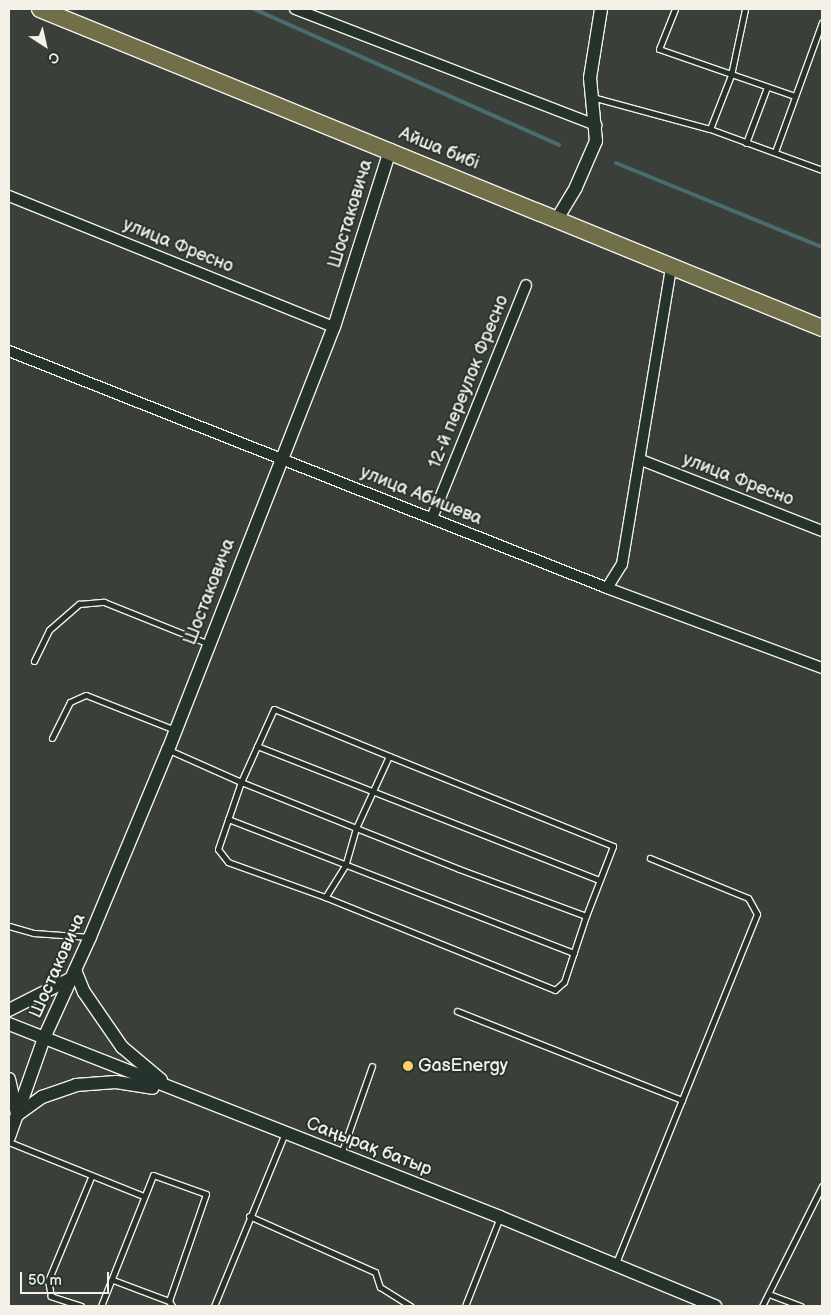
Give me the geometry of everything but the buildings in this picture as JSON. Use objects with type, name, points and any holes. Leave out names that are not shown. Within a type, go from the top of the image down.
[{"type":"main road","name":"Айша бибі","points":[[40,9],[390,150],[822,328]]},
{"type":"street","points":[[295,9],[596,125]]},
{"type":"street","points":[[557,219],[576,187],[596,141],[596,125],[590,78],[601,9]]},
{"type":"street","name":"Шостаковича","points":[[9,1137],[44,1038],[90,937],[168,750],[334,327],[390,150]]},
{"type":"street","name":"улица Фресно","points":[[9,196],[334,327]]},
{"type":"street","points":[[607,588],[622,564],[641,460],[671,267]]},
{"type":"street","name":"12-й переулок Фресно","points":[[432,518],[526,285]]},
{"type":"street","name":"улица Абишева","points":[[9,351],[607,588],[822,668]]},
{"type":"street","name":"улица Фресно","points":[[641,460],[822,531]]},
{"type":"street","points":[[9,1010],[74,974],[84,992],[122,1047],[176,1092]]},
{"type":"street","name":"Саңырақ батыр","points":[[9,1024],[176,1092],[341,1154],[500,1217],[614,1266],[715,1306]]},
{"type":"street","points":[[9,1079],[17,1115],[42,1097],[93,1082],[176,1092]]},
{"type":"lane","points":[[675,9],[659,49],[795,96]]},
{"type":"lane","points":[[710,129],[731,75],[745,9]]},
{"type":"lane","points":[[775,152],[822,22]]},
{"type":"lane","points":[[816,41],[822,44]]},
{"type":"lane","points":[[746,143],[767,87]]},
{"type":"lane","points":[[592,96],[710,129],[822,170]]},
{"type":"lane","points":[[34,661],[49,630],[78,604],[104,602],[209,644]]},
{"type":"lane","points":[[52,738],[70,702],[86,695],[175,730]]},
{"type":"lane","points":[[274,709],[389,756],[613,846],[586,916],[564,982],[555,990],[325,896],[228,862],[218,849],[241,782],[274,709]]},
{"type":"lane","points":[[257,746],[599,880]]},
{"type":"lane","points":[[168,750],[241,782],[356,828],[586,916]]},
{"type":"lane","points":[[325,896],[346,864],[356,828],[389,756]]},
{"type":"lane","points":[[228,819],[574,953]]},
{"type":"lane","points":[[614,1266],[757,914],[748,898],[650,858]]},
{"type":"lane","points":[[9,926],[34,933],[90,937]]},
{"type":"lane","points":[[457,1011],[682,1100]]},
{"type":"lane","points":[[341,1154],[372,1066]]},
{"type":"lane","points":[[214,1306],[249,1216],[285,1133]]},
{"type":"lane","points":[[9,1142],[143,1196]]},
{"type":"lane","points":[[101,1306],[113,1280],[152,1175],[206,1194],[170,1304],[113,1280]]},
{"type":"lane","points":[[81,1306],[50,1296],[48,1281],[91,1176]]},
{"type":"lane","points":[[762,1306],[822,1186]]},
{"type":"lane","points":[[249,1216],[376,1272],[380,1287],[411,1306]]},
{"type":"lane","points":[[465,1306],[500,1217]]},
{"type":"lane","points":[[768,1294],[801,1306]]},
{"type":"waterway","points":[[254,9],[559,145]]},
{"type":"waterway","points":[[616,163],[822,247]]},
{"type":"place","name":"GasEnergy","points":[[408,1066]]}]
